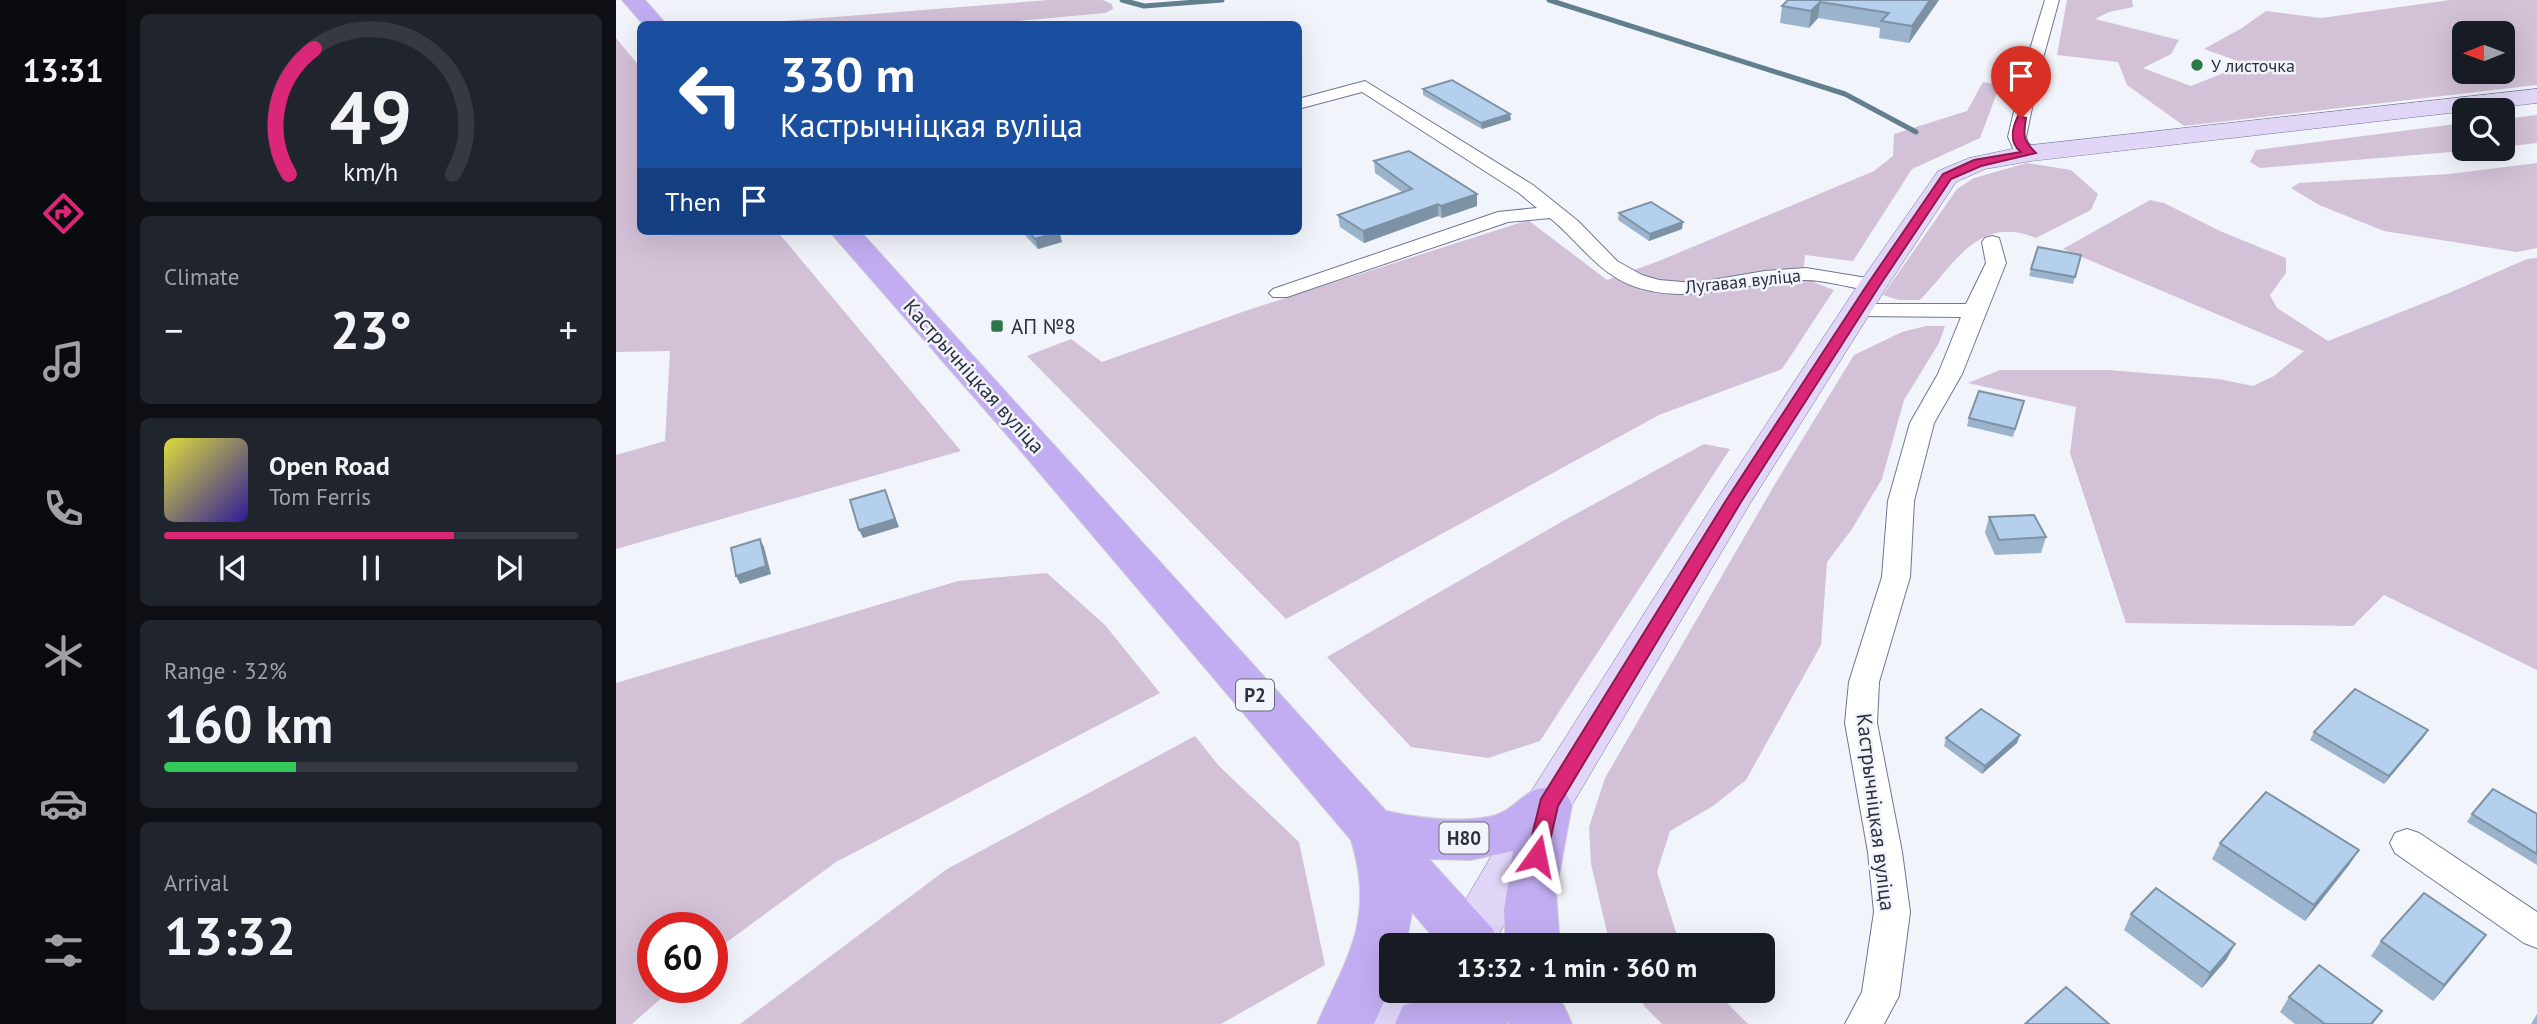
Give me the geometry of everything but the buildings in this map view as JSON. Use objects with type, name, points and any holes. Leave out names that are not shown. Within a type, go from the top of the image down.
[{"type":"main road","points":[[633,0],[652,21]]},
{"type":"main road","name":"Кастрычніцкая вуліца","points":[[849,235],[1372,828]]},
{"type":"main road","name":"Н80","points":[[1372,828],[1401,836],[1436,838],[1499,834],[1521,825],[1548,805]]},
{"type":"main road","name":"Н80","points":[[1530,933],[1531,887],[1548,805]]},
{"type":"main road","points":[[1345,1024],[1372,973],[1384,934],[1387,891],[1384,859],[1372,828]]},
{"type":"main road","name":"Р2","points":[[1372,828],[1460,933]]},
{"type":"main road","points":[[1525,1003],[1544,1024]]},
{"type":"main road","points":[[1550,1003],[1558,1024]]},
{"type":"main road","points":[[1423,1024],[1461,1021],[1479,1024]]},
{"type":"street","points":[[2031,153],[2020,146],[2017,137],[2032,69],[2052,0]]},
{"type":"street","name":"Лугавая вуліца","points":[[1302,103],[1365,86],[1386,102],[1526,189],[1555,212],[1610,265],[1635,279],[1657,286],[1694,289],[1765,277],[1806,274],[1865,298],[1973,311]]},
{"type":"street","name":"Н80","points":[[1475,933],[1548,805],[1733,502],[1947,177],[1978,163],[2031,153],[2537,96]]},
{"type":"street","points":[[1280,293],[1505,216],[1555,212]]},
{"type":"street","name":"Кастрычніцкая вуліца","points":[[1864,1024],[1880,996],[1892,912],[1885,852],[1861,723],[1864,682],[1896,577],[1901,501],[1922,423],[1950,374],[1973,311],[1996,263],[1992,242]]},
{"type":"street","points":[[2407,843],[2537,932]]},
{"type":"street","points":[[1360,1024],[1388,1003]]},
{"type":"shaded area","points":[[1049,0],[1103,0],[1112,4],[1113,9],[1105,13],[1020,21],[783,21]]},
{"type":"shaded area","points":[[2067,0],[2132,0],[2133,7],[2109,12],[2095,19],[2179,40],[2171,54],[2143,68],[2191,86],[2246,64],[2204,49],[2266,11],[2321,18],[2450,0],[2537,0],[2537,85],[2184,126],[2127,85],[2118,62],[2057,55]]},
{"type":"shaded area","points":[[616,38],[637,63],[637,235],[780,235],[961,451],[616,549],[616,455],[665,441],[670,351],[616,352]]},
{"type":"shaded area","points":[[1983,82],[2000,85],[1980,138],[1912,169],[1853,261],[1805,255],[1803,278],[1834,290],[1782,369],[1659,415],[1286,619],[1027,356],[1071,339],[1102,362],[1245,311],[1528,220],[1607,280],[1874,171],[1893,156],[1894,134],[1967,111]]},
{"type":"shaded area","points":[[2537,115],[2537,143],[2515,146],[2515,118]]},
{"type":"shaded area","points":[[2452,125],[2452,152],[2260,168],[2250,162],[2256,150]]},
{"type":"shaded area","points":[[2027,163],[2071,170],[2098,194],[2091,210],[2036,238],[2016,232],[1998,232],[1983,238],[1969,246],[1920,300],[1899,300],[1883,295],[1957,189],[1974,178]]},
{"type":"shaded area","points":[[2537,163],[2537,248],[2517,252],[2384,231],[2319,205],[2291,188],[2299,183],[2449,174]]},
{"type":"shaded area","points":[[2150,200],[2164,203],[2220,231],[2286,258],[2286,273],[2270,295],[2277,308],[2328,341],[2527,259],[2537,258],[2537,670],[2384,595],[2353,626],[2126,623],[2070,453],[2076,407],[1968,383],[2000,370],[2108,370],[2219,379],[2253,386],[2274,376],[2304,351],[2063,249]]},
{"type":"shaded area","points":[[1926,326],[1945,326],[1939,343],[1904,400],[1882,479],[1852,529],[1827,562],[1821,645],[1746,780],[1713,806],[1670,831],[1657,872],[1676,933],[1607,933],[1591,864],[1589,827],[1605,778],[1775,484],[1854,355],[1902,332]]},
{"type":"shaded area","points":[[1704,444],[1730,449],[1540,741],[1488,758],[1411,747],[1327,657],[1563,521]]},
{"type":"shaded area","points":[[1047,573],[1105,625],[1160,693],[836,862],[728,941],[728,912],[637,912],[637,1003],[656,1003],[632,1024],[616,1024],[616,683],[958,581]]},
{"type":"shaded area","points":[[1195,736],[1219,766],[1299,842],[1325,965],[1221,1024],[740,1024],[947,869]]},
{"type":"shaded area","points":[[1642,1003],[1727,1003],[1748,1024],[1662,1024]]},
{"type":"waterway","points":[[1122,0],[1144,6],[1222,0]]},
{"type":"waterway","points":[[1549,0],[1845,94],[1916,132]]},
{"type":"place","name":"У листочка","points":[[2197,65]]},
{"type":"place","name":"АП №8","points":[[997,326]]},
{"type":"route","points":[[1537,856],[1548,805],[1733,502],[1873,285],[1947,177],[1978,163],[2031,153],[2020,146],[2017,137],[2021,118]]}]
